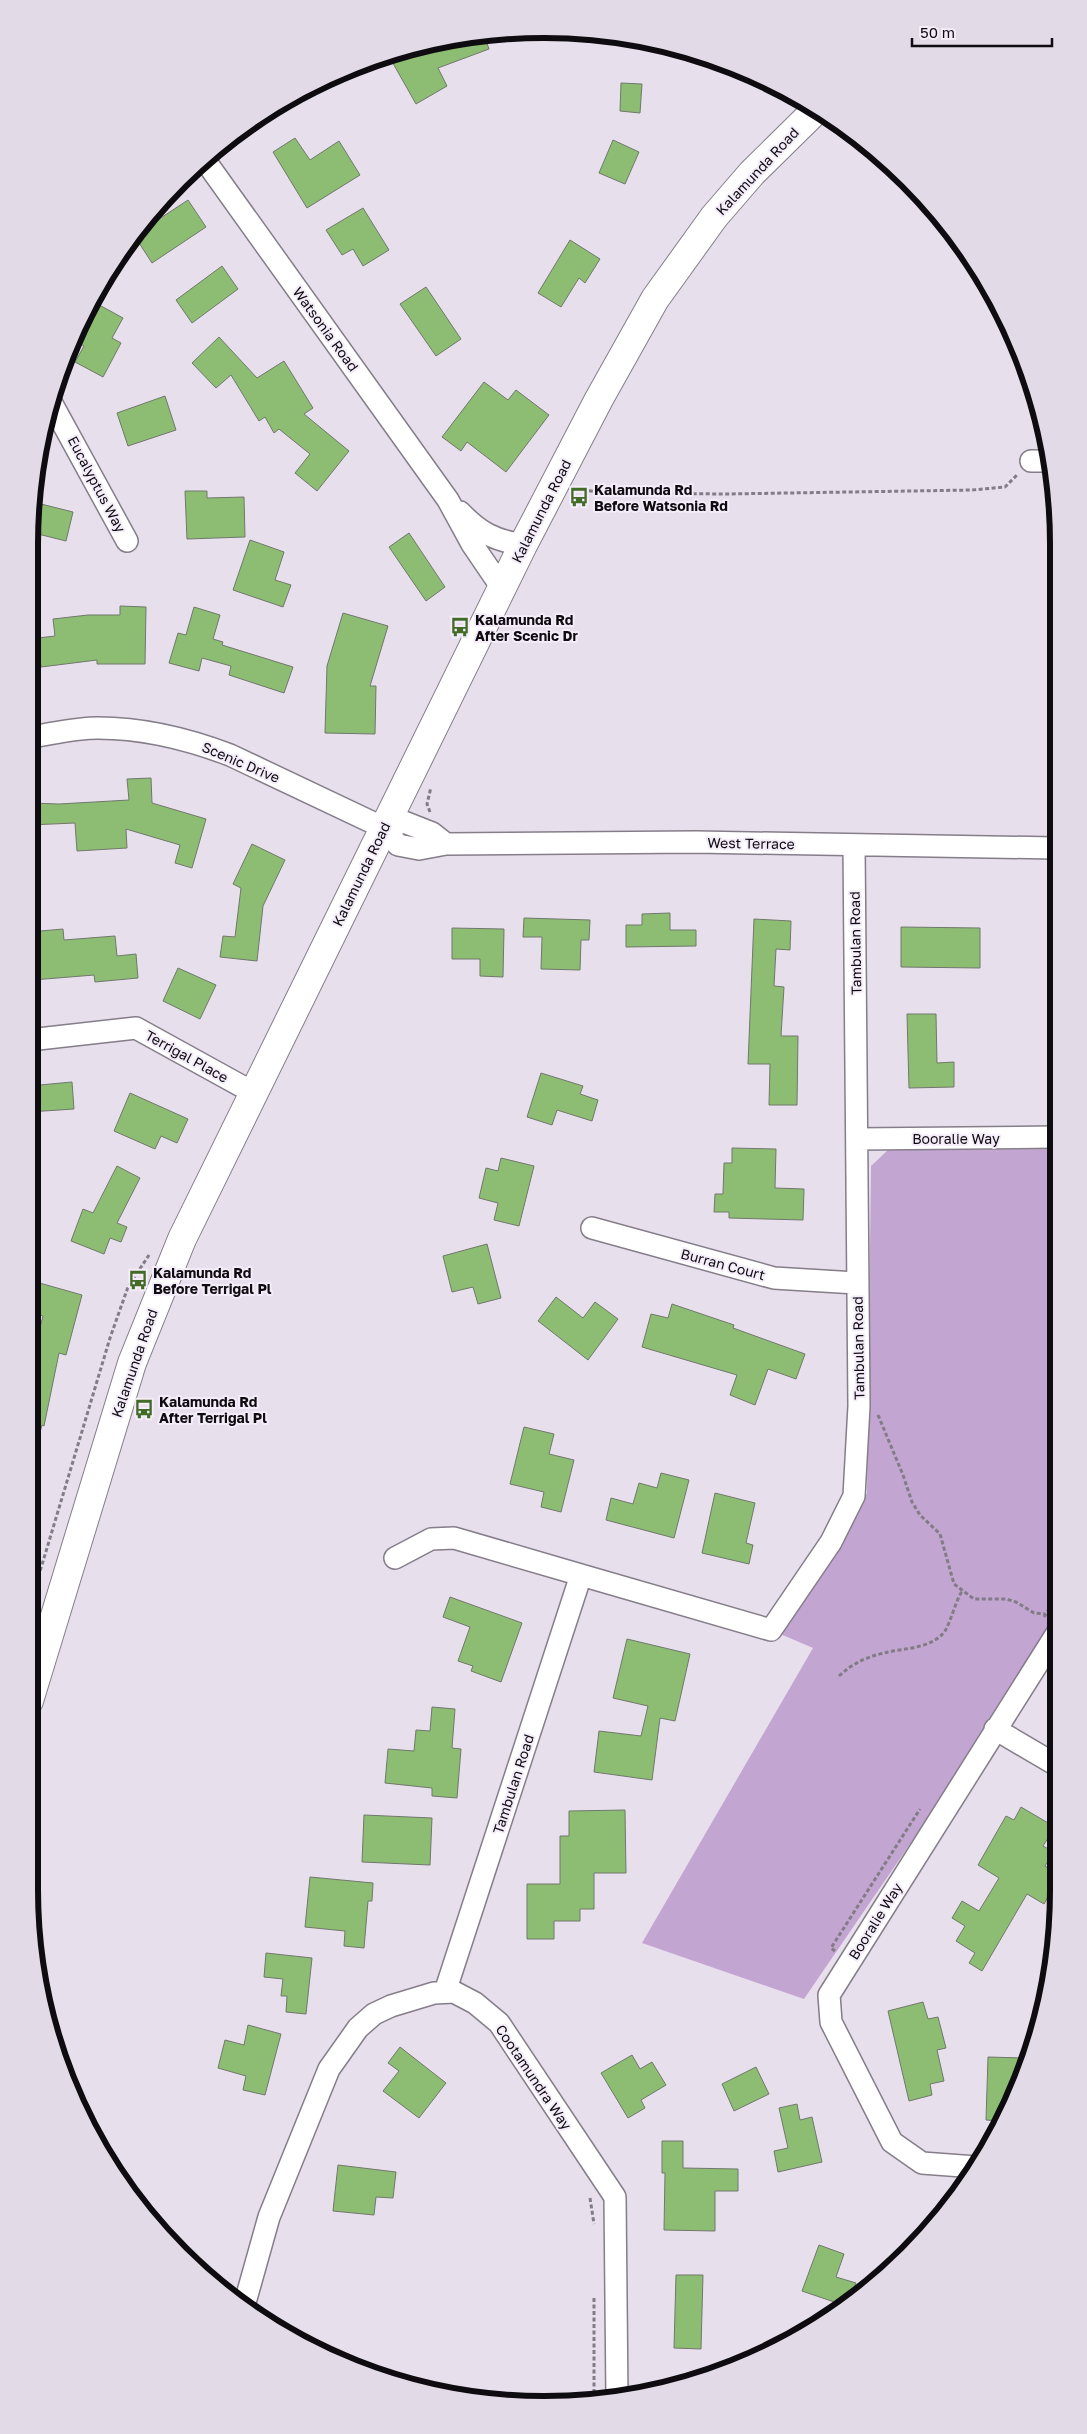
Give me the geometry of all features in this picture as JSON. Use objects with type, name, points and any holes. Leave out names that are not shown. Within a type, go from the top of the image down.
[{"type":"main road","name":"Kalamunda Road","points":[[38,1671],[132,1363],[182,1239],[523,545],[599,399],[655,298],[714,217],[752,173],[811,115]]},
{"type":"street","name":"Watsonia Road","points":[[208,165],[448,500],[472,544],[502,588]]},
{"type":"street","name":"Eucalyptus Way","points":[[55,412],[127,541]]},
{"type":"street","name":"Watsonia Road","points":[[448,500],[472,525],[492,538],[523,545]]},
{"type":"street","name":"Scenic Drive","points":[[38,736],[97,728],[146,732],[187,741],[230,754],[384,828]]},
{"type":"street","name":"West Terrace","points":[[384,828],[404,822],[432,833],[446,844],[696,842],[1050,848]]},
{"type":"street","name":"Tambulan Road","points":[[395,1558],[430,1539],[454,1538],[771,1630],[831,1542],[854,1496],[859,1406],[856,1284],[857,1138],[854,846]]},
{"type":"street","name":"Terrigal Place","points":[[38,1039],[136,1028],[254,1093]]},
{"type":"street","name":"Booralie Way","points":[[857,1138],[1050,1137]]},
{"type":"street","name":"Burran Court","points":[[592,1228],[774,1278],[856,1284]]},
{"type":"street","name":"Tambulan Road","points":[[445,1992],[581,1575]]},
{"type":"street","name":"Booralie Way","points":[[968,2166],[922,2163],[892,2142],[831,2022],[829,1995],[1050,1644]]},
{"type":"street","points":[[996,1728],[1050,1761]]},
{"type":"street","name":"Cootamundra Way","points":[[246,2300],[269,2217],[329,2069],[358,2028],[374,2014],[409,1999],[434,1993],[454,1992],[475,2003],[499,2023],[614,2197],[617,2391]]},
{"type":"path","points":[[576,489],[605,493],[727,494],[972,490],[1005,487],[1040,461]]},
{"type":"path","points":[[877,1412],[912,1502],[920,1515],[940,1534],[951,1577],[962,1591],[974,1599],[1006,1599],[1016,1602],[1034,1613],[1046,1614]]},
{"type":"path","points":[[839,1676],[851,1665],[860,1661],[883,1653],[926,1644],[935,1640],[944,1632],[962,1591]]},
{"type":"path","points":[[589,2190],[594,2230]]},
{"type":"path","points":[[594,2297],[594,2393]]},
{"type":"shaded area","points":[[1050,1149],[1050,1639],[804,1999],[642,1943],[813,1648],[771,1630],[854,1496],[867,1494],[871,1166],[888,1150]]},
{"type":"building","points":[[486,41],[489,49],[438,68],[447,86],[416,104],[392,61],[445,47]]},
{"type":"building","points":[[621,83],[642,84],[640,113],[620,111]]},
{"type":"building","points":[[295,138],[310,160],[339,141],[360,175],[307,208],[273,152]]},
{"type":"building","points":[[613,140],[639,152],[625,184],[599,173]]},
{"type":"building","points":[[188,200],[206,227],[152,263],[138,241],[151,224]]},
{"type":"building","points":[[363,208],[389,250],[363,266],[353,249],[342,255],[326,230]]},
{"type":"building","points":[[570,240],[600,259],[585,283],[579,278],[561,307],[538,293]]},
{"type":"building","points":[[222,266],[238,289],[192,323],[176,300]]},
{"type":"building","points":[[426,287],[461,339],[436,356],[400,304]]},
{"type":"building","points":[[98,304],[123,318],[112,338],[121,343],[103,377],[75,362],[84,346],[79,343]]},
{"type":"building","points":[[219,337],[257,378],[284,361],[313,408],[304,414],[349,451],[317,491],[295,473],[310,454],[279,429],[274,433],[265,417],[259,421],[231,375],[216,388],[192,363]]},
{"type":"building","points":[[484,382],[508,400],[516,390],[549,415],[506,472],[467,442],[461,451],[442,437]]},
{"type":"building","points":[[165,396],[176,430],[128,446],[117,413]]},
{"type":"building","points":[[185,491],[207,491],[207,498],[244,497],[245,537],[187,539]]},
{"type":"building","points":[[40,504],[73,512],[66,541],[38,534]]},
{"type":"building","points":[[409,533],[445,587],[426,601],[389,547]]},
{"type":"building","points":[[250,540],[284,552],[275,580],[291,585],[283,607],[233,590]]},
{"type":"building","points":[[120,606],[146,607],[145,664],[97,664],[97,660],[41,667],[38,638],[55,636],[53,619],[88,615],[120,615]]},
{"type":"building","points":[[194,607],[220,615],[213,639],[223,642],[222,645],[293,667],[284,693],[229,675],[231,666],[202,658],[199,671],[169,663],[178,633],[186,635]]},
{"type":"building","points":[[343,613],[388,626],[370,686],[376,686],[375,734],[325,733],[327,666]]},
{"type":"building","points":[[151,778],[152,803],[206,819],[192,868],[175,863],[180,845],[126,829],[127,848],[77,851],[75,823],[38,825],[38,803],[129,800],[127,779]]},
{"type":"building","points":[[252,844],[285,860],[263,906],[257,961],[220,957],[223,936],[235,937],[241,888],[233,884]]},
{"type":"building","points":[[670,913],[670,930],[696,930],[696,946],[626,947],[626,925],[642,925],[642,914]]},
{"type":"building","points":[[524,918],[590,920],[589,940],[581,940],[580,970],[541,969],[542,937],[523,937]]},
{"type":"building","points":[[754,919],[791,921],[790,950],[776,949],[774,986],[784,987],[781,1036],[798,1036],[797,1105],[769,1105],[770,1064],[748,1064]]},
{"type":"building","points":[[901,927],[980,928],[980,968],[901,967]]},
{"type":"building","points":[[452,928],[504,929],[503,977],[480,976],[480,959],[452,959]]},
{"type":"building","points":[[63,929],[64,940],[115,936],[117,956],[136,954],[138,978],[95,982],[94,975],[38,980],[38,931]]},
{"type":"building","points":[[178,968],[216,985],[200,1019],[163,1001]]},
{"type":"building","points":[[907,1014],[936,1014],[937,1063],[954,1062],[954,1087],[909,1088]]},
{"type":"building","points":[[541,1073],[583,1086],[580,1094],[598,1100],[592,1121],[557,1110],[552,1125],[527,1117]]},
{"type":"building","points":[[72,1082],[74,1109],[38,1111],[38,1085]]},
{"type":"building","points":[[130,1093],[188,1119],[177,1143],[161,1136],[155,1149],[114,1131]]},
{"type":"building","points":[[732,1148],[776,1149],[775,1188],[804,1189],[803,1220],[729,1218],[729,1212],[714,1212],[715,1194],[723,1194],[724,1163],[732,1163]]},
{"type":"building","points":[[501,1158],[534,1166],[519,1226],[494,1220],[498,1203],[479,1198],[486,1168],[498,1171]]},
{"type":"building","points":[[117,1166],[140,1178],[117,1223],[127,1227],[121,1242],[110,1238],[104,1254],[71,1241],[83,1209],[93,1213]]},
{"type":"building","points":[[487,1244],[501,1298],[478,1304],[473,1287],[452,1292],[443,1256]]},
{"type":"building","points":[[38,1283],[82,1295],[66,1355],[59,1353],[44,1426],[42,1425],[38,1440],[38,1335],[43,1316],[38,1315]]},
{"type":"building","points":[[556,1297],[583,1318],[595,1302],[618,1319],[588,1360],[538,1321]]},
{"type":"building","points":[[672,1304],[734,1325],[733,1328],[805,1354],[796,1379],[768,1369],[755,1405],[730,1395],[737,1375],[642,1347],[651,1314],[668,1318]]},
{"type":"building","points":[[524,1427],[554,1434],[549,1454],[574,1460],[561,1512],[541,1507],[544,1492],[510,1484]]},
{"type":"building","points":[[661,1473],[689,1480],[674,1538],[606,1520],[611,1498],[633,1504],[639,1483],[657,1488]]},
{"type":"building","points":[[715,1493],[755,1503],[746,1543],[753,1545],[749,1564],[702,1553]]},
{"type":"building","points":[[450,1597],[522,1623],[501,1682],[471,1671],[473,1666],[458,1661],[470,1627],[443,1617]]},
{"type":"building","points":[[627,1639],[690,1654],[675,1721],[660,1718],[652,1780],[594,1772],[599,1731],[641,1736],[648,1706],[613,1698]]},
{"type":"building","points":[[432,1707],[455,1709],[452,1748],[461,1749],[457,1798],[432,1796],[432,1788],[385,1783],[388,1749],[414,1751],[416,1730],[430,1731]]},
{"type":"building","points":[[1021,1807],[1050,1824],[1050,1835],[1043,1846],[1050,1850],[1050,1858],[1045,1866],[1050,1869],[1050,1894],[1044,1904],[1027,1894],[982,1971],[969,1963],[975,1953],[956,1941],[965,1926],[952,1918],[962,1901],[979,1911],[999,1878],[978,1865],[1006,1816],[1014,1820]]},
{"type":"building","points":[[625,1810],[626,1873],[594,1873],[594,1909],[580,1909],[580,1921],[554,1921],[554,1939],[527,1939],[527,1884],[560,1884],[560,1836],[569,1836],[569,1811]]},
{"type":"building","points":[[364,1815],[432,1818],[430,1865],[362,1862]]},
{"type":"building","points":[[310,1877],[373,1883],[372,1901],[368,1901],[364,1948],[344,1946],[345,1931],[305,1927]]},
{"type":"building","points":[[266,1953],[312,1958],[306,2014],[286,2012],[287,1996],[281,1996],[283,1979],[264,1977]]},
{"type":"building","points":[[923,2002],[928,2019],[938,2017],[946,2048],[937,2050],[944,2081],[930,2084],[932,2095],[909,2101],[888,2011]]},
{"type":"building","points":[[248,2025],[281,2034],[265,2095],[243,2090],[246,2076],[218,2068],[225,2040],[244,2045]]},
{"type":"building","points":[[400,2047],[446,2083],[419,2118],[383,2091],[399,2071],[388,2063]]},
{"type":"building","points":[[632,2055],[640,2069],[652,2062],[666,2085],[641,2100],[645,2108],[628,2118],[601,2073]]},
{"type":"building","points":[[988,2057],[1021,2058],[994,2121],[986,2120]]},
{"type":"building","points":[[756,2067],[769,2094],[734,2111],[722,2084]]},
{"type":"building","points":[[797,2104],[800,2120],[812,2117],[822,2162],[778,2172],[774,2151],[788,2148],[779,2108]]},
{"type":"building","points":[[662,2141],[683,2141],[683,2168],[738,2169],[738,2191],[715,2191],[715,2231],[664,2230],[665,2173],[662,2173]]},
{"type":"building","points":[[338,2165],[396,2172],[393,2198],[376,2197],[374,2215],[333,2211]]},
{"type":"building","points":[[819,2245],[844,2254],[836,2277],[856,2283],[852,2292],[837,2303],[802,2291]]},
{"type":"building","points":[[676,2275],[703,2275],[701,2349],[674,2348]]},
{"type":"place","name":"Kalamunda Rd Before Watsonia Rd","points":[[579,497]]},
{"type":"place","name":"Kalamunda Rd After Scenic Dr","points":[[460,627]]},
{"type":"place","name":"Kalamunda Rd Before Terrigal Pl","points":[[138,1280]]},
{"type":"place","name":"Kalamunda Rd After Terrigal Pl","points":[[144,1409]]}]
